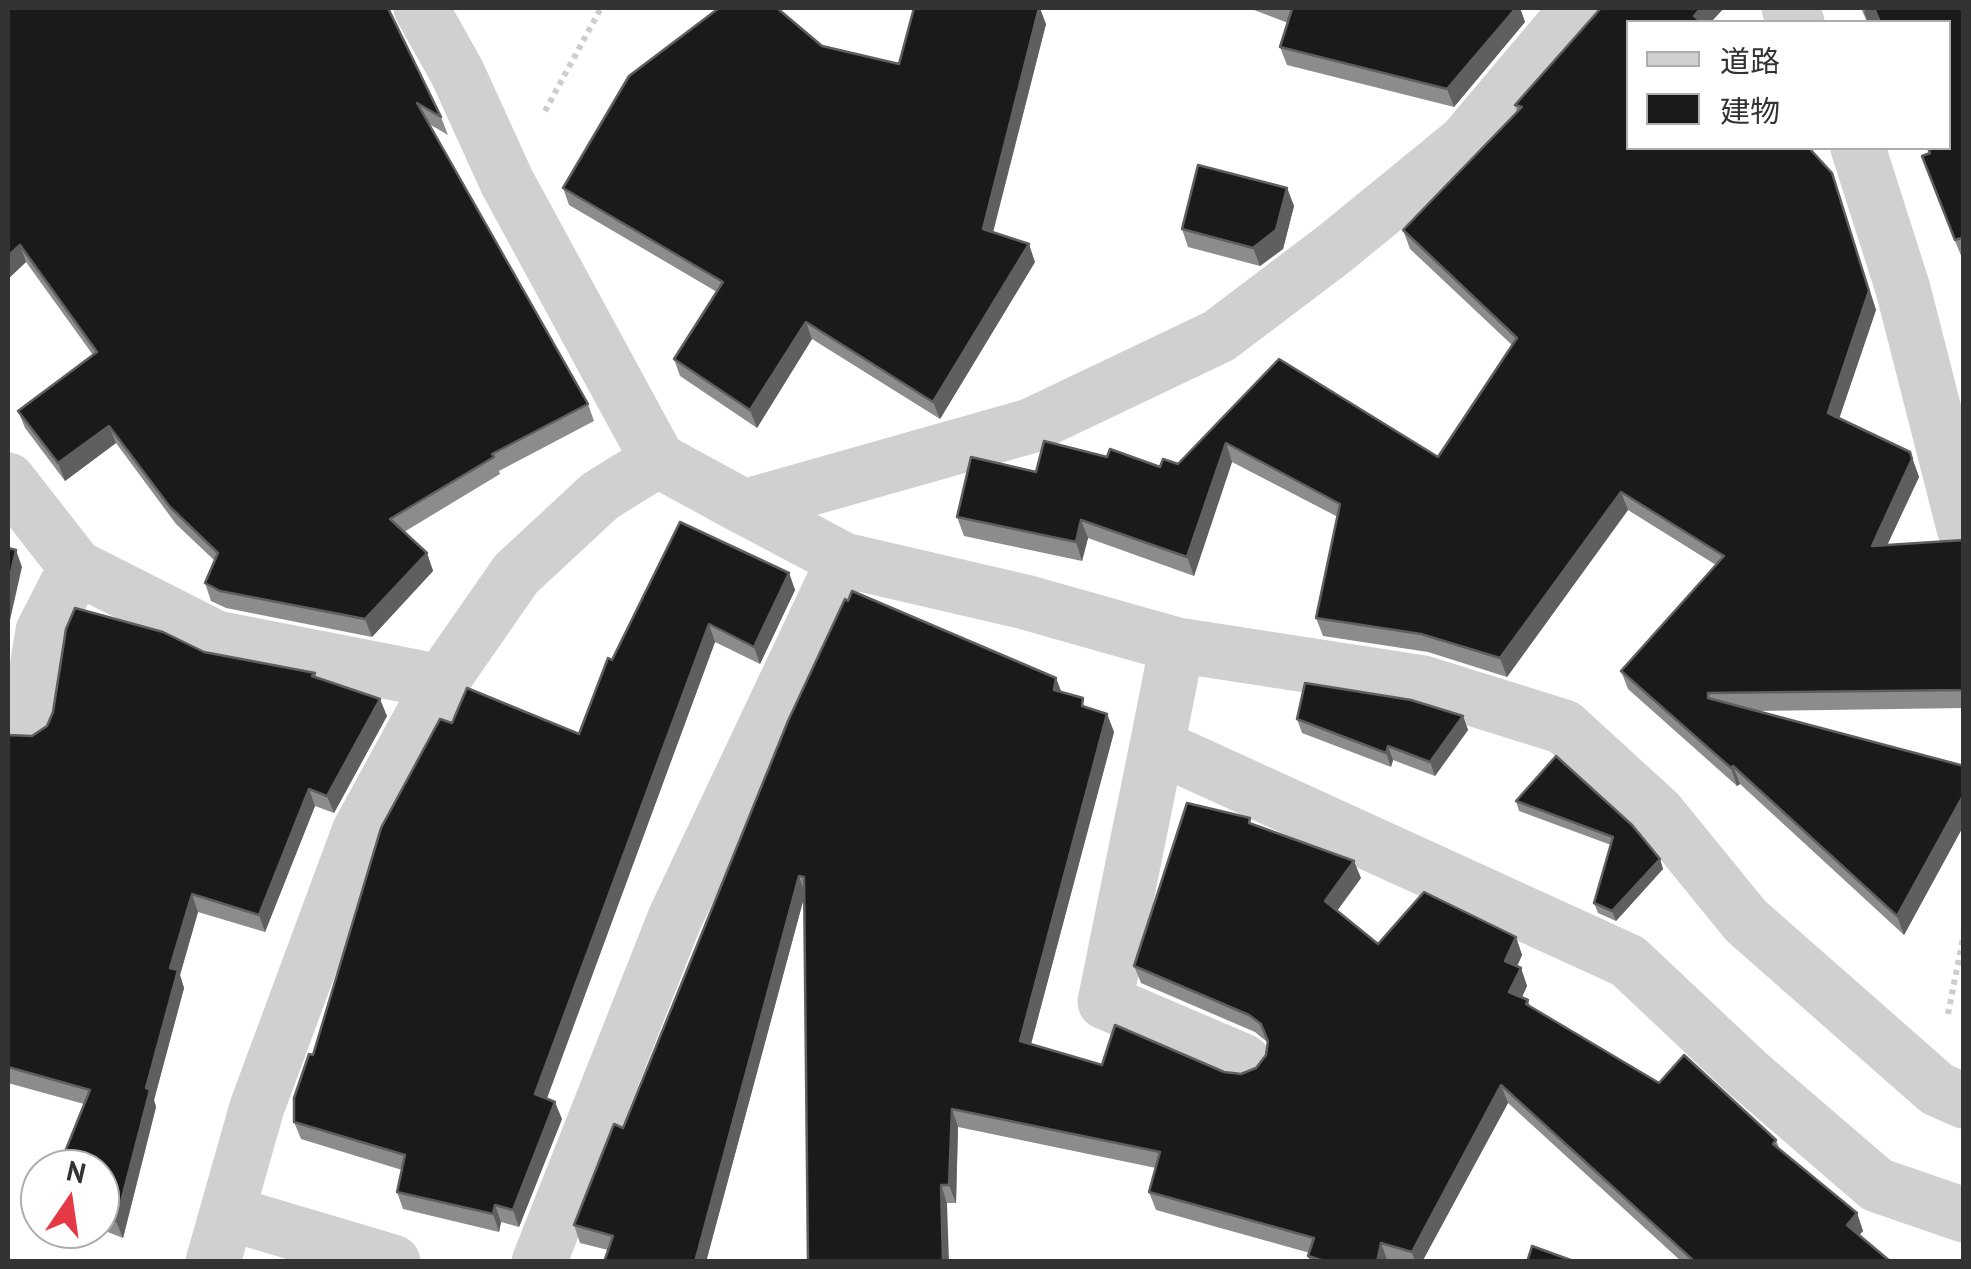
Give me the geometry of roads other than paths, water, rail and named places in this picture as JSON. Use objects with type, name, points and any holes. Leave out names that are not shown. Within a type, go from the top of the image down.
[{"type":"street","points":[[421,8],[457,72],[506,182],[658,460],[844,560],[1026,602],[1177,645],[1423,682],[1564,727],[1658,812],[1746,921],[1937,1089],[1964,1100]]},
{"type":"street","points":[[744,507],[1030,426],[1219,336],[1465,142],[1578,8]]},
{"type":"street","points":[[1859,150],[1904,289],[1964,528]]},
{"type":"street","points":[[392,1262],[221,1238],[256,1107],[360,832],[441,682],[516,574],[600,496],[658,460]]},
{"type":"street","points":[[8,480],[76,567],[216,638],[441,682]]},
{"type":"street","points":[[539,1262],[675,918],[844,560]]},
{"type":"street","points":[[8,721],[28,724],[43,631],[76,567]]},
{"type":"street","points":[[1177,645],[1105,1002],[1243,1061]]},
{"type":"street","points":[[1157,746],[1628,961],[1747,1073],[1877,1185],[1964,1215]]}]
